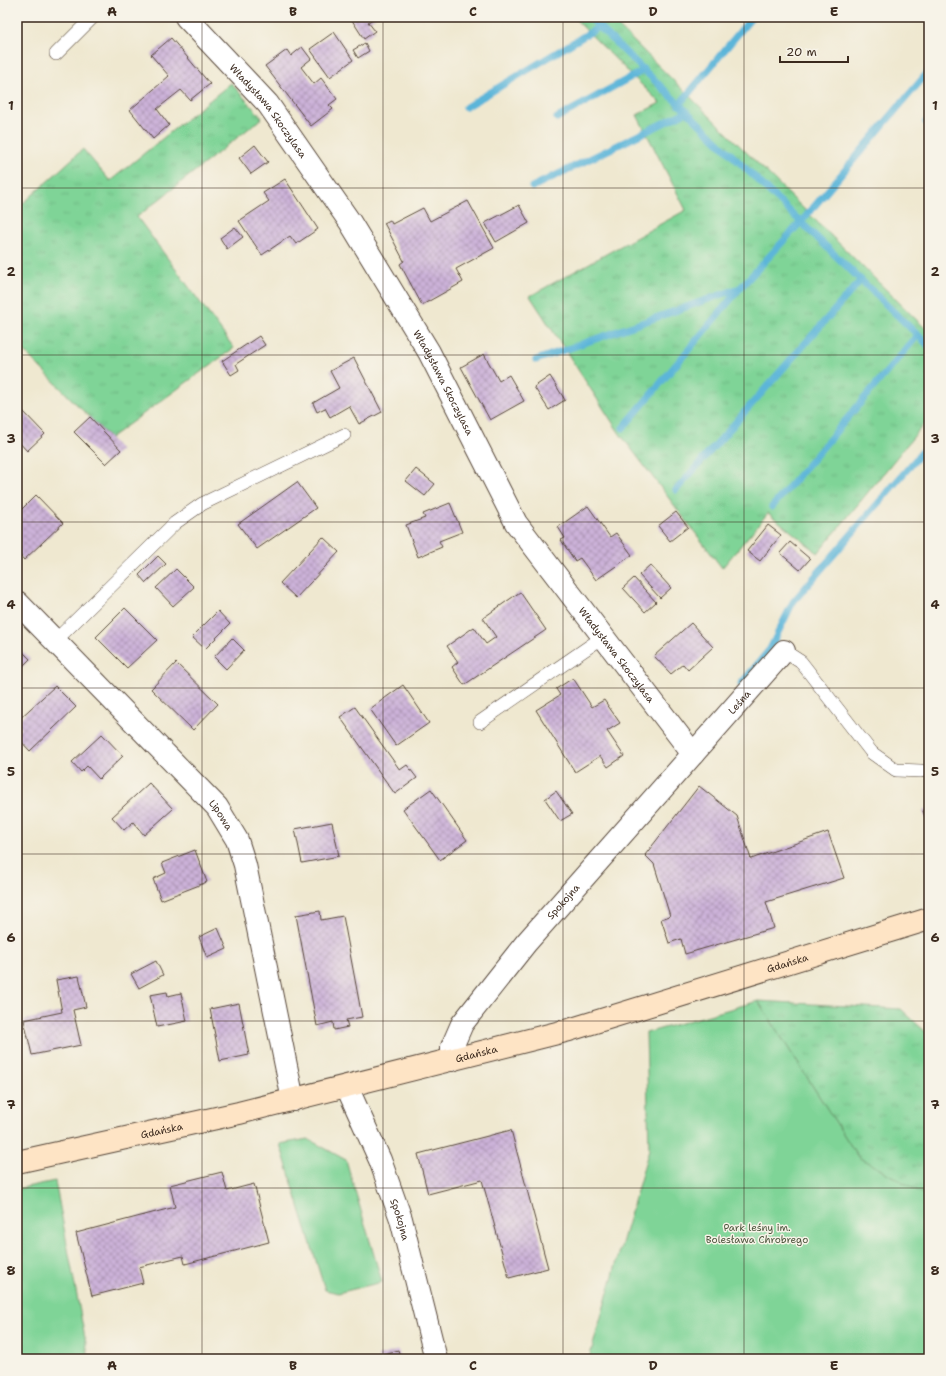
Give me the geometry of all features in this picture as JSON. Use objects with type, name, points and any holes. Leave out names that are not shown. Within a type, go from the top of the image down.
[{"type":"main road","name":"Gdańska","points":[[17,1162],[239,1113],[569,1030],[929,919]]},
{"type":"street","name":"Władysława Skoczylasa","points":[[186,17],[268,104],[350,222],[429,352],[516,523],[693,754]]},
{"type":"street","name":"Lipowa","points":[[17,602],[217,807],[237,840],[244,865],[293,1100]]},
{"type":"street","name":"Leśna","points":[[693,754],[784,651]]},
{"type":"street","name":"Spokojna","points":[[452,1060],[452,1047],[462,1024],[526,943],[693,754]]},
{"type":"street","name":"Spokojna","points":[[347,1087],[380,1160],[401,1218],[436,1359]]},
{"type":"lane","points":[[56,54],[93,17]]},
{"type":"lane","points":[[55,641],[175,523],[202,504],[344,434]]},
{"type":"lane","points":[[480,722],[603,637]]},
{"type":"lane","points":[[784,651],[801,662],[872,753],[896,770],[921,771]]},
{"type":"green space","points":[[573,17],[609,17],[929,332],[929,418],[818,553],[768,513],[722,568],[620,434],[530,296],[686,210],[637,115],[660,103]]},
{"type":"green space","points":[[231,83],[262,118],[137,217],[234,348],[110,438],[17,344],[17,209],[83,149],[110,181]]},
{"type":"green space","points":[[758,1001],[901,1009],[929,1035],[929,1197],[858,1157]]},
{"type":"green space","name":"Park leśny im. Bolesława Chrobrego","points":[[758,1001],[858,1157],[929,1197],[929,1359],[589,1359],[649,1149],[646,1033]]},
{"type":"green space","points":[[308,1139],[346,1160],[382,1282],[338,1293],[325,1290],[280,1144]]},
{"type":"green space","points":[[55,1181],[89,1359],[17,1359],[17,1189]]},
{"type":"building","points":[[350,17],[376,17],[368,22],[375,31],[364,39]]},
{"type":"building","points":[[334,32],[353,60],[330,77],[310,49]]},
{"type":"building","points":[[171,38],[210,84],[190,100],[181,90],[157,109],[169,125],[153,139],[130,110],[169,76],[151,55]]},
{"type":"building","points":[[365,43],[369,51],[358,58],[353,50]]},
{"type":"building","points":[[302,47],[311,59],[301,67],[314,84],[321,78],[337,99],[329,105],[333,109],[311,126],[265,66],[287,50],[291,56]]},
{"type":"building","points":[[255,145],[268,162],[251,174],[239,158]]},
{"type":"building","points":[[285,179],[318,229],[296,244],[290,236],[262,255],[239,221],[269,201],[263,193]]},
{"type":"building","points":[[468,201],[494,248],[456,269],[463,282],[422,305],[400,264],[404,261],[384,223],[390,220],[392,224],[423,208],[430,221]]},
{"type":"building","points":[[519,205],[529,223],[496,242],[485,223]]},
{"type":"building","points":[[235,227],[243,237],[227,249],[220,238]]},
{"type":"building","points":[[259,336],[265,345],[236,364],[239,370],[231,375],[222,361]]},
{"type":"building","points":[[484,354],[499,381],[509,375],[524,401],[490,420],[461,367]]},
{"type":"building","points":[[354,358],[382,412],[359,424],[349,406],[330,417],[325,408],[317,412],[313,403],[339,388],[330,371]]},
{"type":"building","points":[[550,376],[565,400],[549,410],[534,387]]},
{"type":"building","points":[[21,409],[45,434],[27,451],[17,440],[17,412]]},
{"type":"building","points":[[90,417],[121,450],[106,464],[74,432]]},
{"type":"building","points":[[416,469],[435,484],[425,496],[406,481]]},
{"type":"building","points":[[297,482],[316,508],[257,549],[238,524]]},
{"type":"building","points":[[36,495],[63,523],[24,560],[17,552],[17,514]]},
{"type":"building","points":[[450,503],[462,532],[439,541],[442,547],[418,557],[406,525],[425,518],[423,514]]},
{"type":"building","points":[[588,506],[610,537],[616,533],[632,555],[596,580],[580,558],[575,561],[561,540],[565,538],[558,527]]},
{"type":"building","points":[[676,512],[688,527],[670,541],[658,526]]},
{"type":"building","points":[[768,525],[781,535],[760,561],[747,551]]},
{"type":"building","points":[[323,537],[339,552],[296,598],[280,583]]},
{"type":"building","points":[[790,542],[810,559],[800,570],[780,553]]},
{"type":"building","points":[[158,556],[166,564],[146,583],[139,575]]},
{"type":"building","points":[[650,565],[671,588],[660,598],[639,575]]},
{"type":"building","points":[[176,569],[194,587],[173,606],[156,588]]},
{"type":"building","points":[[634,578],[656,602],[645,612],[623,588]]},
{"type":"building","points":[[520,592],[546,630],[464,685],[452,667],[458,662],[447,646],[474,627],[486,644],[496,637],[483,618]]},
{"type":"building","points":[[125,608],[157,640],[127,668],[96,637]]},
{"type":"building","points":[[218,611],[230,624],[205,649],[192,637]]},
{"type":"building","points":[[691,623],[713,647],[688,670],[683,664],[671,674],[654,656]]},
{"type":"building","points":[[232,638],[244,650],[226,669],[214,657]]},
{"type":"building","points":[[17,646],[30,659],[17,672]]},
{"type":"building","points":[[176,663],[218,704],[193,730],[151,689]]},
{"type":"building","points":[[573,678],[592,707],[604,700],[620,723],[607,731],[624,756],[608,767],[600,756],[575,772],[536,710],[560,695],[556,689]]},
{"type":"building","points":[[403,685],[429,723],[396,746],[370,709]]},
{"type":"building","points":[[55,686],[76,707],[30,751],[17,737],[17,732],[21,728],[17,724],[17,721]]},
{"type":"building","points":[[355,707],[400,770],[407,765],[417,778],[395,794],[340,717]]},
{"type":"building","points":[[102,734],[123,756],[99,779],[87,766],[81,772],[72,762]]},
{"type":"building","points":[[149,783],[173,809],[144,835],[133,822],[124,830],[112,817]]},
{"type":"building","points":[[699,786],[737,816],[751,859],[828,832],[844,878],[766,902],[774,928],[685,954],[681,939],[669,943],[661,919],[670,916],[654,864],[645,855]]},
{"type":"building","points":[[431,789],[467,840],[440,860],[403,809]]},
{"type":"building","points":[[556,791],[572,814],[560,821],[545,799]]},
{"type":"building","points":[[929,809],[929,827],[923,811]]},
{"type":"building","points":[[332,822],[339,856],[302,863],[295,829]]},
{"type":"building","points":[[195,850],[207,882],[161,900],[153,879],[166,873],[162,863]]},
{"type":"building","points":[[320,911],[321,920],[343,916],[362,1017],[346,1020],[348,1027],[334,1030],[333,1022],[317,1026],[296,915]]},
{"type":"building","points":[[218,928],[227,949],[207,958],[199,937]]},
{"type":"building","points":[[156,961],[163,975],[139,988],[131,974]]},
{"type":"building","points":[[79,976],[86,1007],[73,1010],[81,1045],[32,1055],[24,1020],[62,1012],[56,980]]},
{"type":"building","points":[[167,992],[168,996],[181,993],[187,1021],[157,1027],[150,995]]},
{"type":"building","points":[[239,1003],[249,1055],[220,1061],[210,1009]]},
{"type":"building","points":[[511,1130],[548,1268],[509,1278],[482,1180],[428,1194],[418,1154]]},
{"type":"building","points":[[222,1172],[227,1191],[254,1184],[269,1242],[185,1264],[183,1256],[139,1267],[143,1283],[92,1296],[76,1233],[175,1207],[170,1185]]},
{"type":"building","points":[[398,1350],[401,1359],[379,1359],[378,1356]]},
{"type":"waterway","points":[[589,17],[929,346]]},
{"type":"waterway","points":[[679,105],[752,17]]},
{"type":"waterway","points":[[466,107],[599,27]]},
{"type":"waterway","points":[[557,118],[644,70]]},
{"type":"waterway","points":[[623,428],[741,287],[801,222],[929,71]]},
{"type":"waterway","points":[[532,187],[686,112]]},
{"type":"waterway","points":[[926,122],[929,125]]},
{"type":"waterway","points":[[676,490],[861,280]]},
{"type":"waterway","points":[[536,360],[740,288]]},
{"type":"waterway","points":[[772,507],[918,335]]},
{"type":"waterway","points":[[741,684],[770,649],[793,602],[929,444]]}]
